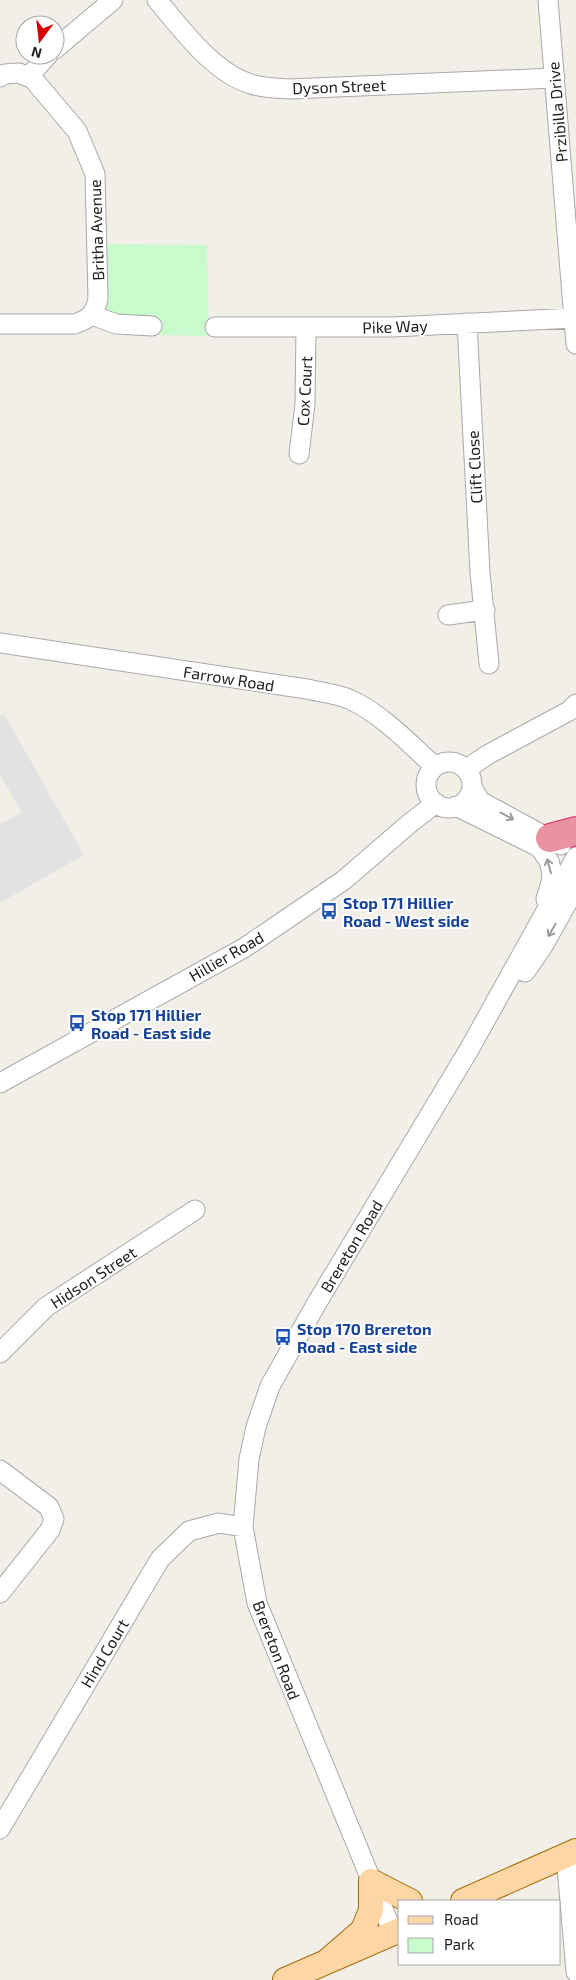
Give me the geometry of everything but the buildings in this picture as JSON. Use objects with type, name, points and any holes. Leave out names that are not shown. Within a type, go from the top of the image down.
[{"type":"highway","points":[[550,838],[576,831]]},
{"type":"main road","points":[[465,1900],[571,1853]]},
{"type":"main road","points":[[326,1962],[363,1930],[371,1910],[371,1881],[408,1900]]},
{"type":"main road","points":[[285,1980],[396,1932]]},
{"type":"street","points":[[65,41],[113,0]]},
{"type":"street","name":"Dyson Street","points":[[157,0],[193,42],[218,65],[240,80],[251,84],[289,89],[555,78]]},
{"type":"street","name":"Przibilla Drive","points":[[548,0],[576,344]]},
{"type":"street","points":[[0,77],[5,74],[19,73],[29,76],[39,65]]},
{"type":"street","name":"Britha Avenue","points":[[29,76],[38,83],[78,131],[94,169],[98,299],[92,315]]},
{"type":"street","points":[[0,324],[74,324],[92,315],[116,324],[152,326]]},
{"type":"street","name":"Pike Way","points":[[215,327],[392,327],[574,318]]},
{"type":"street","name":"Clift Close","points":[[467,323],[473,468],[489,664]]},
{"type":"street","name":"Cox Court","points":[[299,454],[305,404],[306,327]]},
{"type":"street","points":[[448,615],[485,610]]},
{"type":"street","name":"Farrow Road","points":[[0,643],[307,690],[348,698],[372,712],[435,767]]},
{"type":"street","points":[[576,704],[569,711],[489,754],[469,778],[467,799],[456,806],[442,807],[436,804],[431,799],[426,786],[427,779],[435,767],[441,764],[454,763],[469,778],[480,802],[576,853]]},
{"type":"street","name":"Hillier Road","points":[[0,1083],[244,948],[344,880],[410,823],[436,804]]},
{"type":"street","name":"Brereton Road","points":[[456,806],[539,848],[545,854],[551,869],[552,879],[536,929]]},
{"type":"street","name":"Brereton Road","points":[[396,1932],[371,1881],[257,1603],[243,1527],[249,1459],[256,1427],[270,1386],[318,1301],[470,1048],[576,857]]},
{"type":"street","name":"Brereton Road","points":[[470,1048],[543,946],[576,887]]},
{"type":"street","name":"Hidson Street","points":[[0,1353],[46,1307],[195,1210]]},
{"type":"street","points":[[0,1470],[49,1507],[54,1519],[50,1530],[0,1593]]},
{"type":"street","name":"Hind Court","points":[[0,1829],[160,1559],[189,1531],[219,1523],[243,1527]]},
{"type":"street","points":[[571,1853],[576,1972]]},
{"type":"green space","points":[[106,244],[207,245],[209,336],[157,335],[157,318],[122,318],[108,312],[105,303]]},
{"type":"shaded area","points":[[4,714],[84,855],[0,903],[0,824],[22,812],[0,775],[0,716]]},
{"type":"place","name":"Stop 171 Hillier Road - West side","points":[[329,911]]},
{"type":"place","name":"Stop 171 Hillier Road - East side","points":[[77,1023]]},
{"type":"place","name":"Stop 170 Brereton Road - East side","points":[[283,1337]]}]
